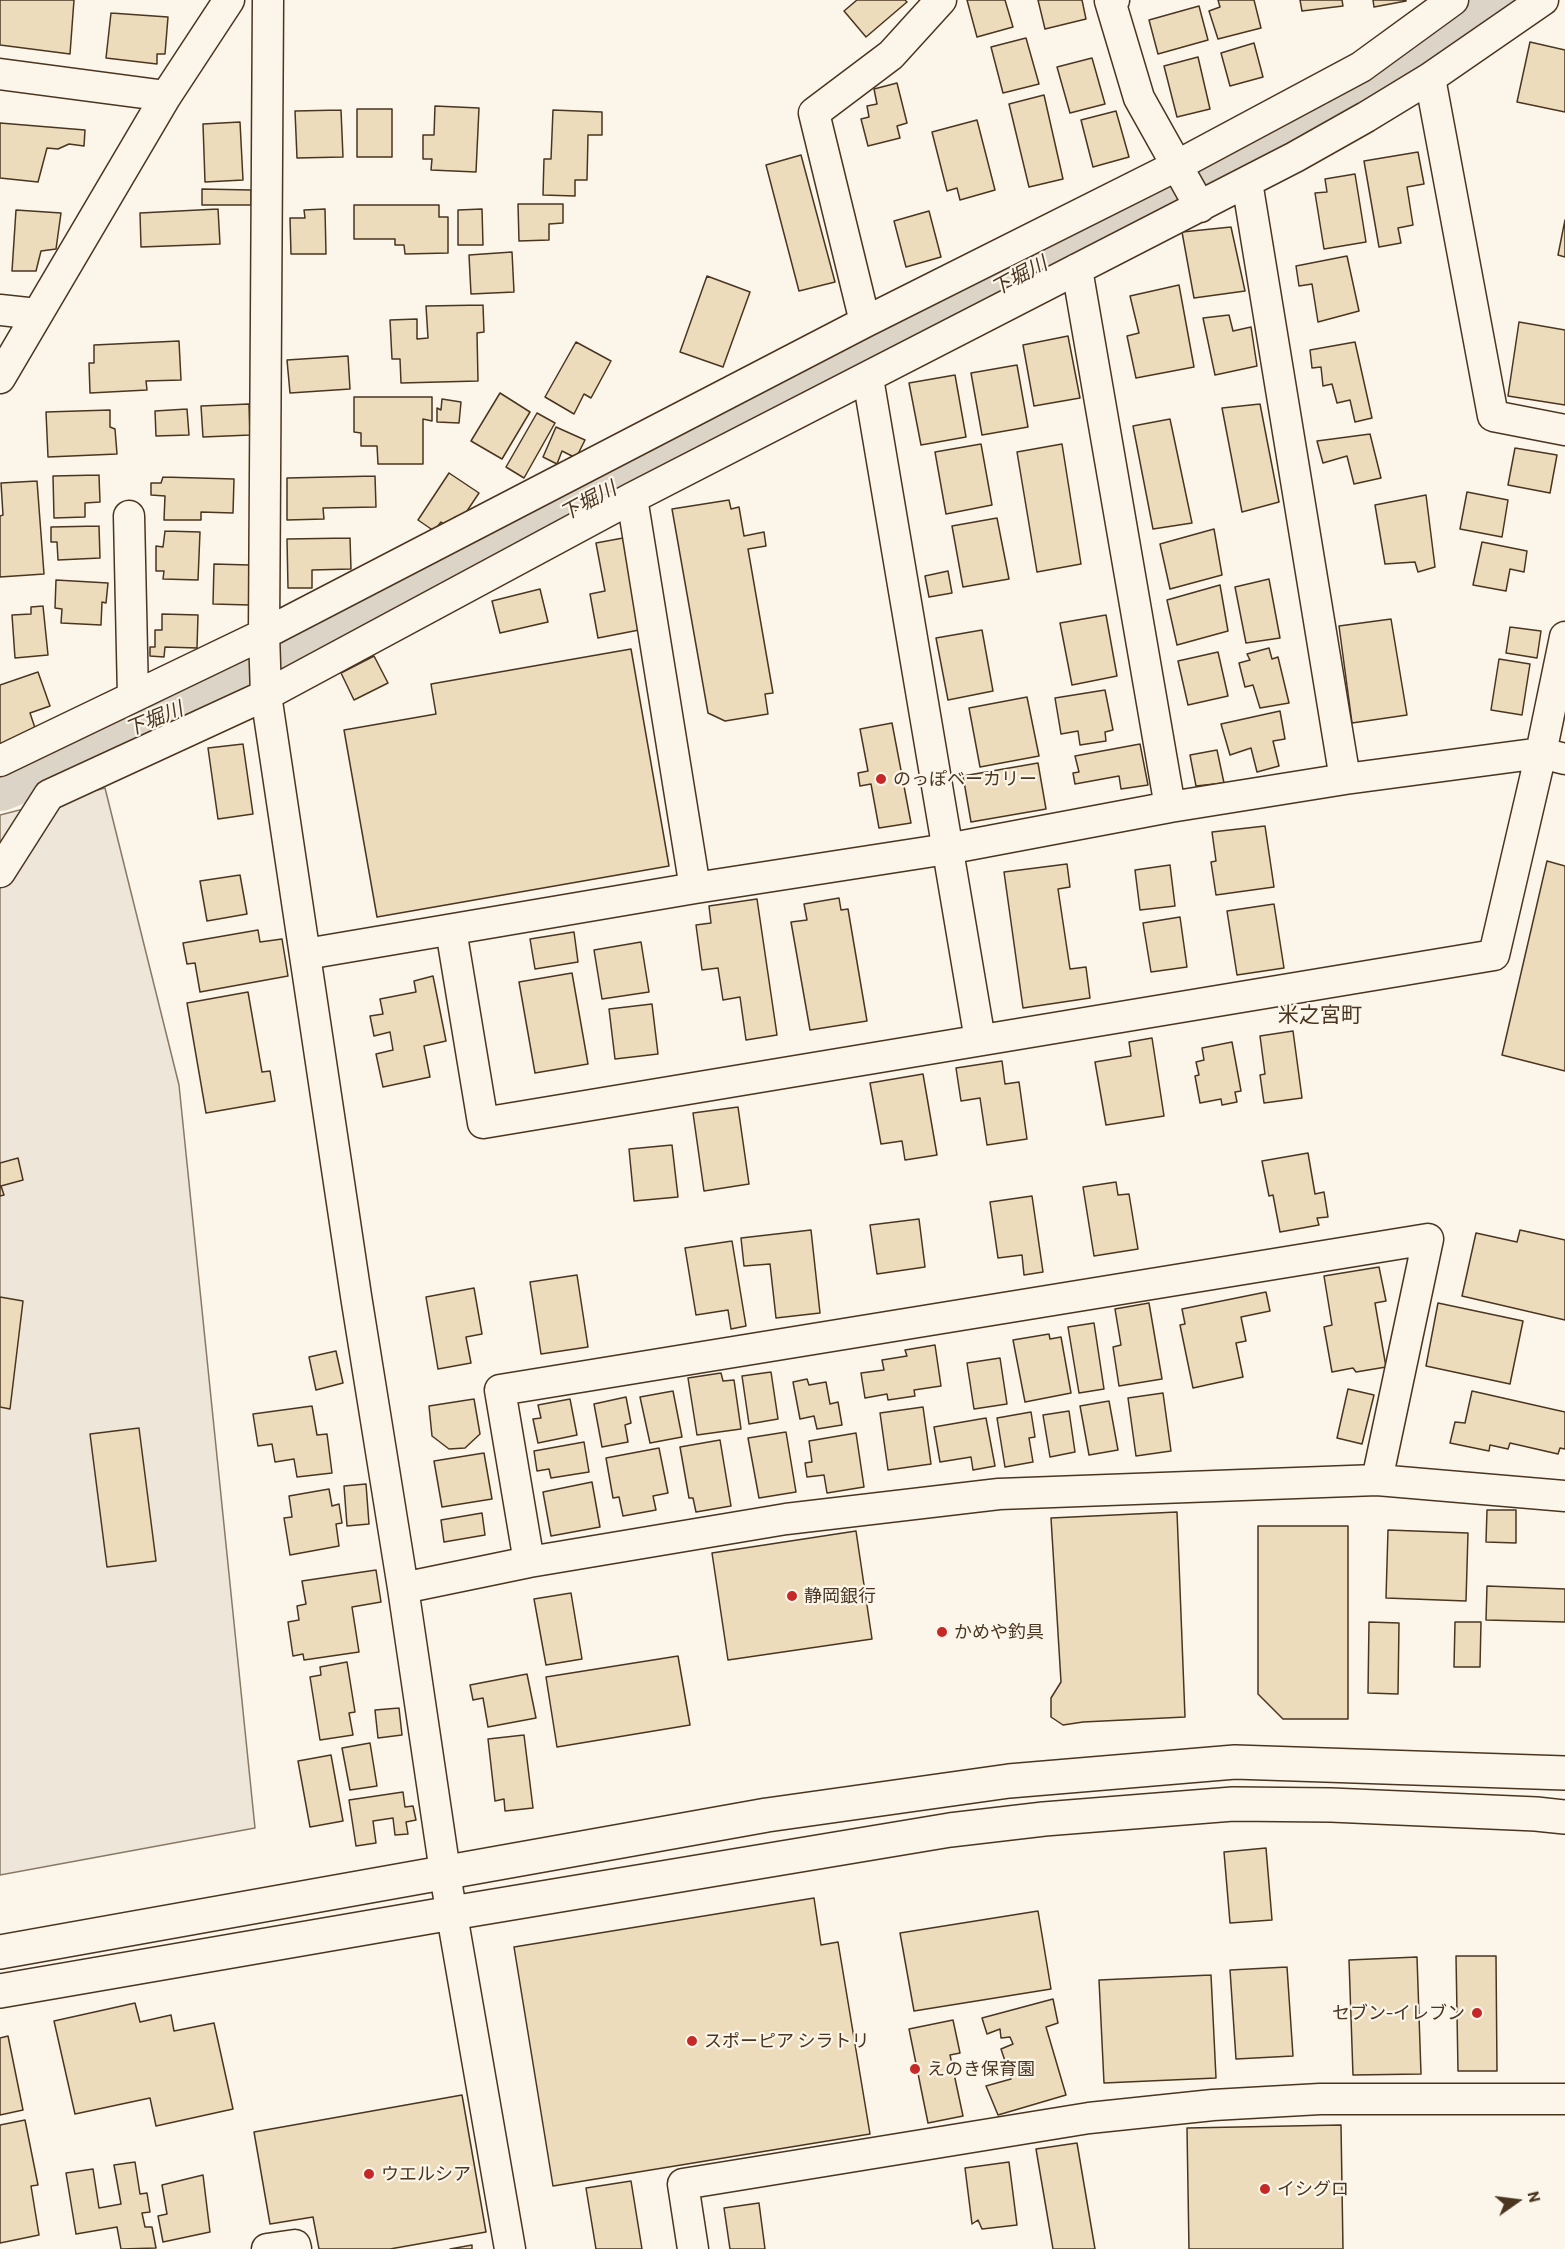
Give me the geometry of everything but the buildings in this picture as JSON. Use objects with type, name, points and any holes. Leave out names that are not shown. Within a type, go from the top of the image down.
[{"type":"street","points":[[0,378],[166,96],[229,0]]},
{"type":"street","points":[[268,0],[264,636],[266,693],[445,1871],[510,2249]]},
{"type":"street","points":[[865,322],[814,113],[891,55],[941,0]]},
{"type":"street","points":[[1114,0],[1110,1],[1138,98],[1200,207]]},
{"type":"street","points":[[0,761],[264,636],[865,322],[1178,165],[1361,67],[1453,0]]},
{"type":"street","points":[[0,872],[49,795],[266,693],[632,498],[1200,207],[1366,117],[1430,78],[1544,0]]},
{"type":"street","points":[[0,74],[166,96]]},
{"type":"street","points":[[1430,78],[1492,416],[1565,430]]},
{"type":"street","points":[[1247,182],[1345,780]]},
{"type":"street","points":[[1077,269],[1170,807]]},
{"type":"street","points":[[0,310],[37,314]]},
{"type":"street","points":[[868,378],[980,1040]]},
{"type":"street","points":[[632,498],[695,888]]},
{"type":"street","points":[[129,516],[133,697]]},
{"type":"street","points":[[451,930],[483,1123],[1494,955],[1553,756],[1565,637]]},
{"type":"street","points":[[306,954],[695,888],[947,849],[1170,807],[1345,780],[1553,756]]},
{"type":"street","points":[[529,1562],[500,1390],[1428,1239],[1377,1480]]},
{"type":"street","points":[[403,1588],[529,1562],[786,1519],[999,1494],[1377,1480],[1565,1496]]},
{"type":"street","points":[[0,1952],[767,1815],[1009,1780],[1235,1762],[1565,1773]]},
{"type":"street","points":[[0,1991],[452,1912],[950,1830],[1044,1819],[1233,1804],[1331,1805],[1565,1817]]},
{"type":"street","points":[[693,2249],[683,2184],[1089,2118],[1213,2105],[1320,2099],[1565,2099]]},
{"type":"street","points":[[267,2249],[295,2245],[296,2249]]},
{"type":"shaded area","points":[[105,788],[179,1085],[255,1828],[0,1875],[0,815]]},
{"type":"waterway","name":"下堀川","points":[[1213,174],[1378,87],[1501,0]]},
{"type":"waterway","name":"下堀川","points":[[0,782],[228,688],[1166,200]]},
{"type":"place","name":"のっぽベーカリー","points":[[881,779]]},
{"type":"place","name":"静岡銀行","points":[[792,1596]]},
{"type":"place","name":"かめや釣具","points":[[942,1632]]},
{"type":"place","name":"セブン-イレブン","points":[[1477,2013]]},
{"type":"place","name":"スポーピア シラトリ","points":[[692,2041]]},
{"type":"place","name":"えのき保育園","points":[[915,2069]]},
{"type":"place","name":"ウエルシア","points":[[369,2174]]},
{"type":"place","name":"イシグロ","points":[[1265,2189]]},
{"type":"district","name":"米之宮町","points":[[1320,1015]]}]
